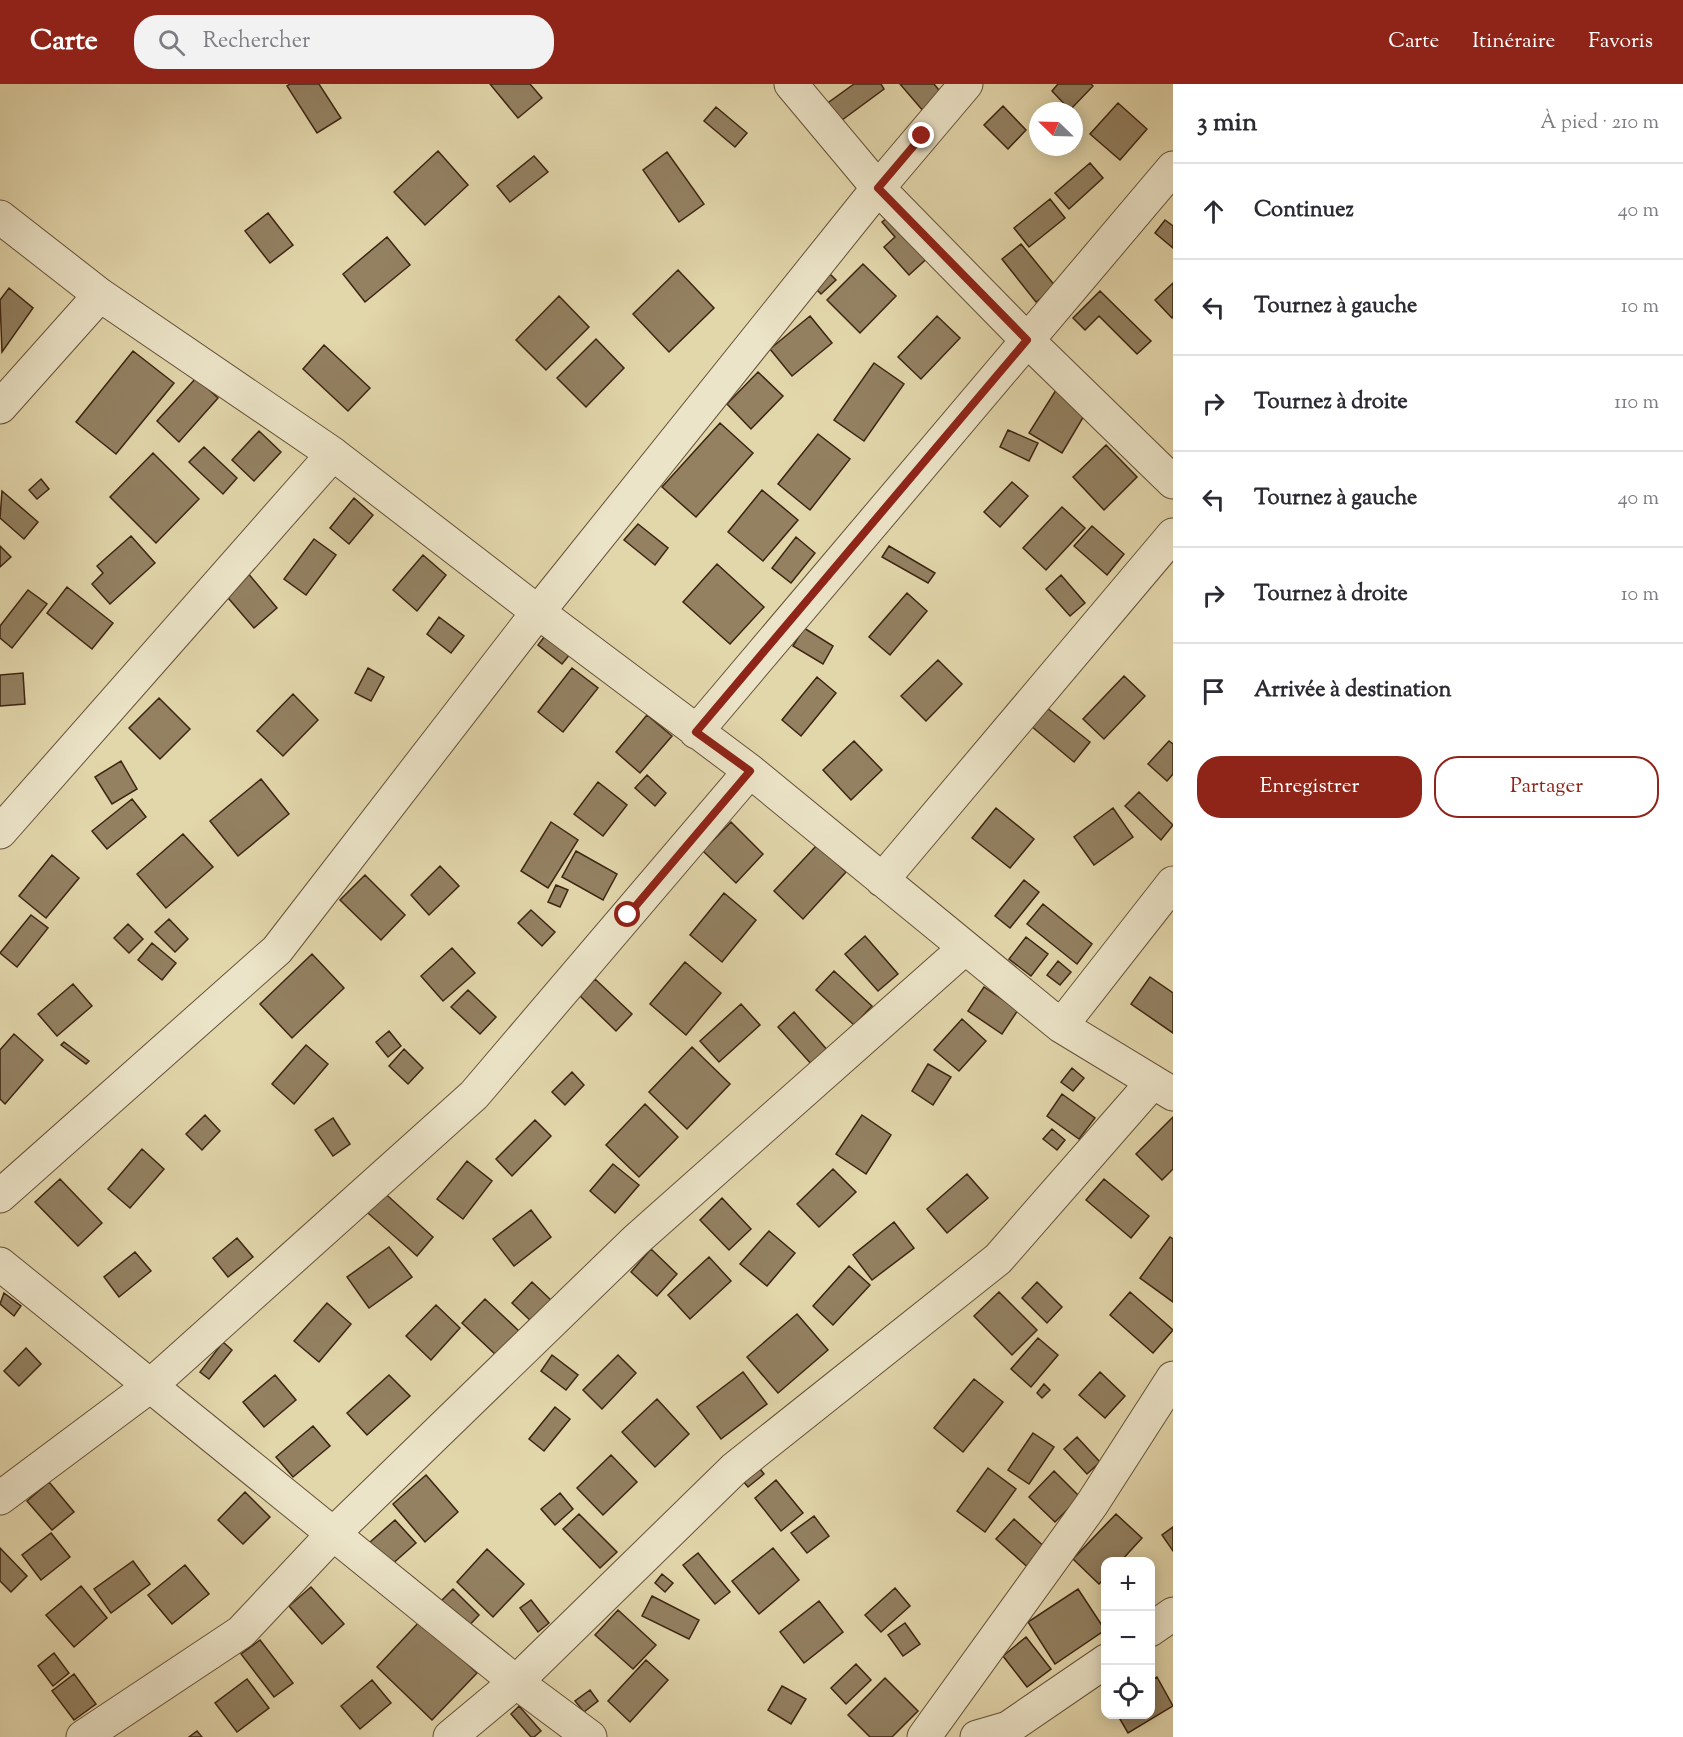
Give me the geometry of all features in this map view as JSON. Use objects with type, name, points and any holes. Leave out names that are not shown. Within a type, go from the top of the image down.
[{"type":"street","points":[[791,84],[878,188],[1027,340],[1173,482]]},
{"type":"street","points":[[0,1196],[277,950],[538,612],[878,188],[966,84]]},
{"type":"street","points":[[696,732],[1173,168]]},
{"type":"street","points":[[0,217],[100,295],[333,454],[750,771],[1061,1026],[1163,1088],[998,1260],[734,1468],[516,1682],[450,1737]]},
{"type":"street","points":[[0,407],[100,295]]},
{"type":"street","points":[[0,832],[333,454]]},
{"type":"street","points":[[882,880],[1173,535]]},
{"type":"street","points":[[0,1498],[150,1386],[474,1095],[750,771]]},
{"type":"street","points":[[1061,1026],[1173,883]]},
{"type":"street","points":[[83,1737],[241,1632],[333,1534],[636,1240],[965,948]]},
{"type":"street","points":[[0,1264],[516,1682],[590,1737]]},
{"type":"street","points":[[924,1737],[1092,1504],[1173,1378]]},
{"type":"street","points":[[1155,1627],[1173,1614]]},
{"type":"street","points":[[977,1737],[1008,1728],[1101,1664]]},
{"type":"building","points":[[290,84],[319,84],[341,118],[317,133],[287,86]]},
{"type":"building","points":[[490,84],[530,84],[542,98],[518,118]]},
{"type":"building","points":[[854,84],[881,84],[884,89],[838,123],[825,105]]},
{"type":"building","points":[[900,84],[934,84],[943,95],[924,112]]},
{"type":"building","points":[[1058,84],[1091,84],[1093,86],[1078,102],[1062,102],[1052,91]]},
{"type":"building","points":[[1118,103],[1147,129],[1120,160],[1090,134]]},
{"type":"building","points":[[1003,106],[1026,130],[1008,149],[984,125]]},
{"type":"building","points":[[716,107],[747,133],[735,147],[704,121]]},
{"type":"building","points":[[438,151],[468,185],[425,225],[394,192]]},
{"type":"building","points":[[667,152],[704,204],[679,222],[643,170]]},
{"type":"building","points":[[534,156],[548,172],[510,202],[497,186]]},
{"type":"building","points":[[1090,163],[1103,178],[1069,209],[1055,193]]},
{"type":"building","points":[[1050,199],[1065,218],[1029,247],[1014,228]]},
{"type":"building","points":[[895,211],[932,254],[909,275],[884,247],[895,237],[882,222]]},
{"type":"building","points":[[268,213],[293,245],[270,263],[245,231]]},
{"type":"building","points":[[1165,220],[1173,226],[1173,248],[1155,233]]},
{"type":"building","points":[[387,237],[410,265],[365,302],[343,274]]},
{"type":"building","points":[[1021,244],[1056,287],[1036,302],[1002,259]]},
{"type":"building","points":[[863,264],[896,296],[860,333],[827,300]]},
{"type":"building","points":[[822,266],[836,280],[821,294],[808,281]]},
{"type":"building","points":[[678,270],[714,308],[669,352],[633,314]]},
{"type":"building","points":[[1173,283],[1173,316],[1172,318],[1155,300]]},
{"type":"building","points":[[9,288],[33,308],[2,352],[0,300]]},
{"type":"building","points":[[1100,291],[1151,341],[1137,354],[1099,316],[1085,330],[1073,318]]},
{"type":"building","points":[[559,296],[589,327],[546,370],[516,340]]},
{"type":"building","points":[[810,316],[832,343],[792,376],[770,349]]},
{"type":"building","points":[[937,316],[960,338],[921,379],[898,357]]},
{"type":"building","points":[[596,339],[624,368],[586,407],[557,378]]},
{"type":"building","points":[[324,345],[370,388],[348,411],[303,369]]},
{"type":"building","points":[[133,351],[174,383],[116,454],[76,422]]},
{"type":"building","points":[[874,363],[904,384],[864,441],[834,420]]},
{"type":"building","points":[[758,372],[783,396],[751,429],[727,404]]},
{"type":"building","points":[[196,378],[218,398],[179,442],[157,421]]},
{"type":"building","points":[[1056,390],[1088,409],[1062,453],[1029,433]]},
{"type":"building","points":[[720,423],[753,453],[696,517],[662,487]]},
{"type":"building","points":[[1008,430],[1038,443],[1029,461],[1000,447]]},
{"type":"building","points":[[259,431],[281,452],[254,481],[232,460]]},
{"type":"building","points":[[818,434],[850,459],[810,510],[778,484]]},
{"type":"building","points":[[1106,445],[1137,477],[1104,510],[1073,477]]},
{"type":"building","points":[[204,447],[237,478],[223,494],[189,462]]},
{"type":"building","points":[[153,453],[199,499],[156,543],[110,497]]},
{"type":"building","points":[[41,479],[49,489],[37,499],[29,490]]},
{"type":"building","points":[[1012,482],[1028,496],[1000,527],[984,512]]},
{"type":"building","points":[[762,490],[798,520],[763,561],[728,532]]},
{"type":"building","points":[[2,491],[38,522],[24,539],[0,518]]},
{"type":"building","points":[[354,498],[373,515],[349,544],[330,528]]},
{"type":"building","points":[[1062,507],[1085,528],[1046,570],[1023,548]]},
{"type":"building","points":[[638,524],[668,548],[655,565],[624,540]]},
{"type":"building","points":[[1092,526],[1124,554],[1107,575],[1074,546]]},
{"type":"building","points":[[131,536],[155,563],[110,604],[92,584],[103,573],[97,566]]},
{"type":"building","points":[[796,537],[815,553],[791,583],[772,568]]},
{"type":"building","points":[[314,539],[336,555],[306,595],[284,579]]},
{"type":"building","points":[[0,546],[11,557],[0,567]]},
{"type":"building","points":[[889,546],[935,573],[928,583],[882,557]]},
{"type":"building","points":[[423,555],[446,575],[417,611],[393,590]]},
{"type":"building","points":[[717,564],[764,607],[730,644],[683,602]]},
{"type":"building","points":[[247,572],[277,608],[254,628],[223,592]]},
{"type":"building","points":[[1061,575],[1085,603],[1070,616],[1046,589]]},
{"type":"building","points":[[67,587],[113,623],[92,649],[47,613]]},
{"type":"building","points":[[28,590],[47,604],[12,648],[0,638],[0,626]]},
{"type":"building","points":[[907,593],[927,611],[890,655],[869,637]]},
{"type":"building","points":[[439,617],[464,636],[451,653],[427,634]]},
{"type":"building","points":[[551,628],[576,647],[562,664],[538,645]]},
{"type":"building","points":[[804,628],[833,646],[823,664],[793,646]]},
{"type":"building","points":[[938,660],[962,684],[926,721],[901,696]]},
{"type":"building","points":[[368,668],[384,677],[371,701],[355,693]]},
{"type":"building","points":[[572,668],[598,688],[563,732],[538,712]]},
{"type":"building","points":[[23,673],[25,704],[0,706],[0,675]]},
{"type":"building","points":[[1124,676],[1145,696],[1104,739],[1083,719]]},
{"type":"building","points":[[817,677],[836,693],[801,736],[782,720]]},
{"type":"building","points":[[293,694],[318,720],[283,756],[257,731]]},
{"type":"building","points":[[159,698],[190,729],[160,759],[129,728]]},
{"type":"building","points":[[1046,707],[1090,742],[1074,762],[1031,726]]},
{"type":"building","points":[[647,715],[672,736],[640,773],[616,752]]},
{"type":"building","points":[[854,741],[882,770],[851,800],[823,770]]},
{"type":"building","points":[[1169,741],[1173,744],[1173,774],[1167,781],[1148,764]]},
{"type":"building","points":[[121,761],[137,789],[112,804],[95,777]]},
{"type":"building","points":[[647,775],[666,793],[655,806],[635,788]]},
{"type":"building","points":[[261,779],[289,814],[238,856],[210,821]]},
{"type":"building","points":[[598,782],[627,805],[603,836],[574,814]]},
{"type":"building","points":[[1139,792],[1173,825],[1161,840],[1125,806]]},
{"type":"building","points":[[132,799],[146,817],[107,849],[92,831]]},
{"type":"building","points":[[996,808],[1034,839],[1010,868],[972,838]]},
{"type":"building","points":[[1113,808],[1133,837],[1094,865],[1074,837]]},
{"type":"building","points":[[551,822],[578,840],[548,888],[521,871]]},
{"type":"building","points":[[731,822],[763,854],[736,883],[703,851]]},
{"type":"building","points":[[183,834],[213,867],[166,908],[137,874]]},
{"type":"building","points":[[817,845],[846,872],[803,919],[774,891]]},
{"type":"building","points":[[576,851],[617,874],[603,900],[562,877]]},
{"type":"building","points":[[52,855],[79,878],[46,918],[19,896]]},
{"type":"building","points":[[440,866],[459,886],[429,915],[411,895]]},
{"type":"building","points":[[365,875],[405,915],[381,940],[340,900]]},
{"type":"building","points":[[1024,880],[1039,892],[1010,928],[995,916]]},
{"type":"building","points":[[556,885],[568,890],[560,907],[548,902]]},
{"type":"building","points":[[724,893],[756,920],[722,962],[690,935]]},
{"type":"building","points":[[1043,904],[1092,944],[1077,964],[1027,924]]},
{"type":"building","points":[[531,910],[555,932],[542,946],[518,923]]},
{"type":"building","points":[[31,915],[48,928],[17,967],[0,953]]},
{"type":"building","points":[[169,919],[188,939],[175,952],[155,932]]},
{"type":"building","points":[[128,924],[143,939],[129,953],[114,938]]},
{"type":"building","points":[[865,936],[898,974],[878,991],[845,954]]},
{"type":"building","points":[[1026,937],[1048,954],[1031,976],[1009,959]]},
{"type":"building","points":[[152,943],[176,963],[162,980],[138,960]]},
{"type":"building","points":[[452,948],[475,973],[443,1001],[421,976]]},
{"type":"building","points":[[312,954],[344,988],[292,1038],[260,1004]]},
{"type":"building","points":[[1058,961],[1071,972],[1060,985],[1047,975]]},
{"type":"building","points":[[685,962],[721,993],[686,1035],[650,1004]]},
{"type":"building","points":[[834,971],[872,1006],[854,1025],[816,990]]},
{"type":"building","points":[[1150,977],[1173,993],[1173,1033],[1131,1004]]},
{"type":"building","points":[[595,979],[632,1014],[616,1031],[580,996]]},
{"type":"building","points":[[73,984],[92,1006],[57,1036],[38,1014]]},
{"type":"building","points":[[984,987],[1018,1010],[1002,1034],[968,1011]]},
{"type":"building","points":[[468,990],[496,1017],[480,1034],[451,1007]]},
{"type":"building","points":[[741,1004],[760,1025],[719,1062],[700,1041]]},
{"type":"building","points":[[794,1012],[829,1052],[813,1066],[778,1027]]},
{"type":"building","points":[[962,1019],[986,1041],[959,1071],[934,1050]]},
{"type":"building","points":[[389,1031],[401,1046],[388,1057],[376,1042]]},
{"type":"building","points":[[14,1034],[43,1060],[5,1104],[0,1099],[0,1050]]},
{"type":"building","points":[[64,1042],[89,1061],[86,1064],[61,1045]]},
{"type":"building","points":[[306,1045],[328,1064],[294,1104],[272,1084]]},
{"type":"building","points":[[692,1047],[730,1084],[687,1129],[649,1092]]},
{"type":"building","points":[[404,1049],[423,1068],[408,1084],[389,1066]]},
{"type":"building","points":[[928,1064],[951,1077],[933,1105],[912,1091]]},
{"type":"building","points":[[1072,1068],[1084,1078],[1073,1091],[1061,1082]]},
{"type":"building","points":[[572,1072],[584,1085],[565,1105],[552,1092]]},
{"type":"building","points":[[1062,1094],[1095,1118],[1079,1139],[1047,1116]]},
{"type":"building","points":[[645,1104],[678,1137],[639,1177],[606,1145]]},
{"type":"building","points":[[205,1115],[220,1131],[202,1150],[186,1134]]},
{"type":"building","points":[[862,1115],[891,1135],[866,1174],[836,1154]]},
{"type":"building","points":[[1173,1117],[1173,1169],[1162,1180],[1136,1154]]},
{"type":"building","points":[[333,1118],[350,1144],[333,1156],[315,1130]]},
{"type":"building","points":[[535,1120],[551,1136],[512,1176],[496,1159]]},
{"type":"building","points":[[1052,1129],[1065,1140],[1057,1150],[1043,1139]]},
{"type":"building","points":[[142,1149],[164,1169],[130,1208],[108,1189]]},
{"type":"building","points":[[467,1161],[492,1181],[463,1219],[437,1199]]},
{"type":"building","points":[[613,1164],[639,1185],[615,1213],[590,1191]]},
{"type":"building","points":[[833,1169],[856,1192],[819,1227],[797,1204]]},
{"type":"building","points":[[967,1174],[988,1198],[947,1233],[927,1209]]},
{"type":"building","points":[[60,1179],[102,1223],[78,1246],[35,1202]]},
{"type":"building","points":[[1104,1179],[1149,1216],[1131,1238],[1086,1200]]},
{"type":"building","points":[[378,1187],[433,1237],[417,1256],[361,1207]]},
{"type":"building","points":[[722,1198],[751,1229],[729,1250],[700,1220]]},
{"type":"building","points":[[531,1210],[551,1237],[514,1266],[493,1239]]},
{"type":"building","points":[[894,1222],[914,1248],[872,1280],[853,1255]]},
{"type":"building","points":[[769,1231],[795,1253],[767,1286],[740,1264]]},
{"type":"building","points":[[1170,1237],[1173,1239],[1173,1302],[1140,1278]]},
{"type":"building","points":[[237,1238],[253,1257],[228,1277],[213,1258]]},
{"type":"building","points":[[389,1247],[412,1277],[369,1308],[347,1277]]},
{"type":"building","points":[[651,1249],[677,1274],[657,1296],[631,1272]]},
{"type":"building","points":[[135,1252],[151,1271],[119,1297],[104,1277]]},
{"type":"building","points":[[709,1257],[731,1281],[690,1319],[668,1295]]},
{"type":"building","points":[[849,1266],[870,1285],[833,1325],[813,1306]]},
{"type":"building","points":[[532,1282],[552,1301],[532,1322],[512,1303]]},
{"type":"building","points":[[1037,1282],[1062,1307],[1047,1323],[1022,1298]]},
{"type":"building","points":[[999,1292],[1037,1330],[1012,1355],[974,1316]]},
{"type":"building","points":[[1130,1292],[1173,1330],[1153,1353],[1110,1315]]},
{"type":"building","points":[[4,1293],[21,1306],[14,1316],[0,1304]]},
{"type":"building","points":[[485,1299],[519,1331],[496,1355],[462,1323]]},
{"type":"building","points":[[327,1303],[351,1324],[319,1362],[294,1341]]},
{"type":"building","points":[[436,1305],[460,1328],[431,1360],[406,1336]]},
{"type":"building","points":[[797,1314],[828,1350],[778,1393],[747,1357]]},
{"type":"building","points":[[1038,1338],[1058,1355],[1031,1387],[1011,1369]]},
{"type":"building","points":[[223,1342],[232,1350],[209,1379],[200,1372]]},
{"type":"building","points":[[26,1348],[41,1364],[19,1386],[4,1371]]},
{"type":"building","points":[[552,1355],[578,1375],[566,1390],[541,1371]]},
{"type":"building","points":[[618,1355],[636,1373],[602,1409],[583,1390]]},
{"type":"building","points":[[743,1372],[767,1404],[721,1439],[697,1407]]},
{"type":"building","points":[[1100,1372],[1125,1396],[1105,1418],[1079,1395]]},
{"type":"building","points":[[275,1375],[296,1400],[264,1427],[243,1402]]},
{"type":"building","points":[[389,1375],[410,1396],[367,1435],[347,1413]]},
{"type":"building","points":[[974,1379],[1003,1402],[963,1452],[934,1428]]},
{"type":"building","points":[[1044,1384],[1050,1390],[1042,1398],[1037,1393]]},
{"type":"building","points":[[657,1399],[689,1434],[655,1467],[622,1432]]},
{"type":"building","points":[[555,1407],[570,1419],[544,1451],[529,1439]]},
{"type":"building","points":[[313,1426],[330,1446],[293,1477],[276,1457]]},
{"type":"building","points":[[1033,1433],[1054,1447],[1029,1484],[1008,1470]]},
{"type":"building","points":[[1077,1437],[1100,1462],[1087,1474],[1064,1449]]},
{"type":"building","points":[[611,1455],[637,1482],[603,1515],[577,1488]]},
{"type":"building","points":[[754,1461],[764,1474],[748,1487],[738,1475]]},
{"type":"building","points":[[988,1468],[1016,1489],[985,1532],[957,1511]]},
{"type":"building","points":[[1054,1471],[1080,1497],[1055,1522],[1029,1497]]},
{"type":"building","points":[[426,1475],[458,1512],[425,1542],[393,1504]]},
{"type":"building","points":[[776,1480],[803,1513],[781,1531],[755,1498]]},
{"type":"building","points":[[49,1482],[74,1512],[52,1530],[27,1501]]},
{"type":"building","points":[[245,1492],[270,1517],[243,1544],[218,1520]]},
{"type":"building","points":[[560,1493],[573,1509],[555,1525],[541,1509]]},
{"type":"building","points":[[579,1514],[617,1552],[600,1568],[563,1529]]},
{"type":"building","points":[[1116,1514],[1142,1538],[1125,1557],[1101,1557],[1101,1582],[1099,1584],[1073,1559]]},
{"type":"building","points":[[814,1516],[829,1536],[807,1553],[791,1533]]},
{"type":"building","points":[[1014,1519],[1049,1551],[1032,1571],[996,1539]]},
{"type":"building","points":[[395,1520],[416,1543],[390,1566],[369,1543]]},
{"type":"building","points":[[1173,1527],[1173,1551],[1162,1535]]},
{"type":"building","points":[[51,1533],[70,1557],[41,1580],[22,1555]]},
{"type":"building","points":[[0,1548],[27,1576],[11,1592],[0,1581]]},
{"type":"building","points":[[773,1548],[799,1580],[759,1614],[732,1581]]},
{"type":"building","points":[[487,1549],[524,1584],[493,1617],[457,1582]]},
{"type":"building","points":[[698,1553],[730,1592],[715,1604],[683,1565]]},
{"type":"building","points":[[133,1561],[150,1584],[111,1613],[94,1589]]},
{"type":"building","points":[[185,1565],[209,1594],[172,1624],[148,1595]]},
{"type":"building","points":[[662,1574],[673,1583],[665,1592],[655,1583]]},
{"type":"building","points":[[81,1586],[107,1618],[74,1647],[46,1615]]},
{"type":"building","points":[[311,1587],[344,1624],[322,1644],[289,1606]]},
{"type":"building","points":[[895,1588],[910,1606],[881,1632],[865,1615]]},
{"type":"building","points":[[453,1589],[479,1615],[464,1631],[438,1604]]},
{"type":"building","points":[[1078,1589],[1101,1624],[1101,1633],[1055,1664],[1028,1622]]},
{"type":"building","points":[[652,1596],[699,1620],[689,1639],[642,1616]]},
{"type":"building","points":[[531,1600],[549,1623],[538,1632],[520,1608]]},
{"type":"building","points":[[819,1601],[843,1632],[804,1663],[780,1632]]},
{"type":"building","points":[[618,1610],[656,1645],[633,1669],[595,1635]]},
{"type":"building","points":[[421,1620],[477,1673],[432,1720],[377,1667]]},
{"type":"building","points":[[905,1623],[920,1644],[903,1656],[888,1635]]},
{"type":"building","points":[[1026,1637],[1051,1669],[1027,1687],[1003,1656]]},
{"type":"building","points":[[260,1640],[293,1683],[274,1697],[241,1654]]},
{"type":"building","points":[[54,1653],[69,1673],[53,1686],[38,1666]]},
{"type":"building","points":[[646,1660],[668,1680],[630,1722],[608,1701]]},
{"type":"building","points":[[856,1664],[871,1680],[846,1704],[831,1688]]},
{"type":"building","points":[[74,1674],[96,1704],[74,1720],[52,1691]]},
{"type":"building","points":[[1157,1677],[1173,1706],[1155,1717],[1155,1678]]},
{"type":"building","points":[[885,1678],[918,1711],[892,1737],[870,1737],[848,1715]]},
{"type":"building","points":[[247,1679],[269,1708],[237,1732],[215,1703]]},
{"type":"building","points":[[372,1680],[391,1703],[360,1729],[341,1706]]},
{"type":"building","points":[[782,1686],[806,1699],[791,1724],[768,1710]]},
{"type":"building","points":[[590,1690],[598,1701],[584,1712],[575,1701]]},
{"type":"building","points":[[519,1706],[541,1731],[534,1737],[531,1737],[511,1714]]},
{"type":"building","points":[[1120,1719],[1151,1719],[1128,1733]]},
{"type":"building","points":[[197,1731],[202,1737],[189,1737]]},
{"type":"route","points":[[628,915],[750,771],[696,732],[1027,340],[878,188],[922,136]]}]
